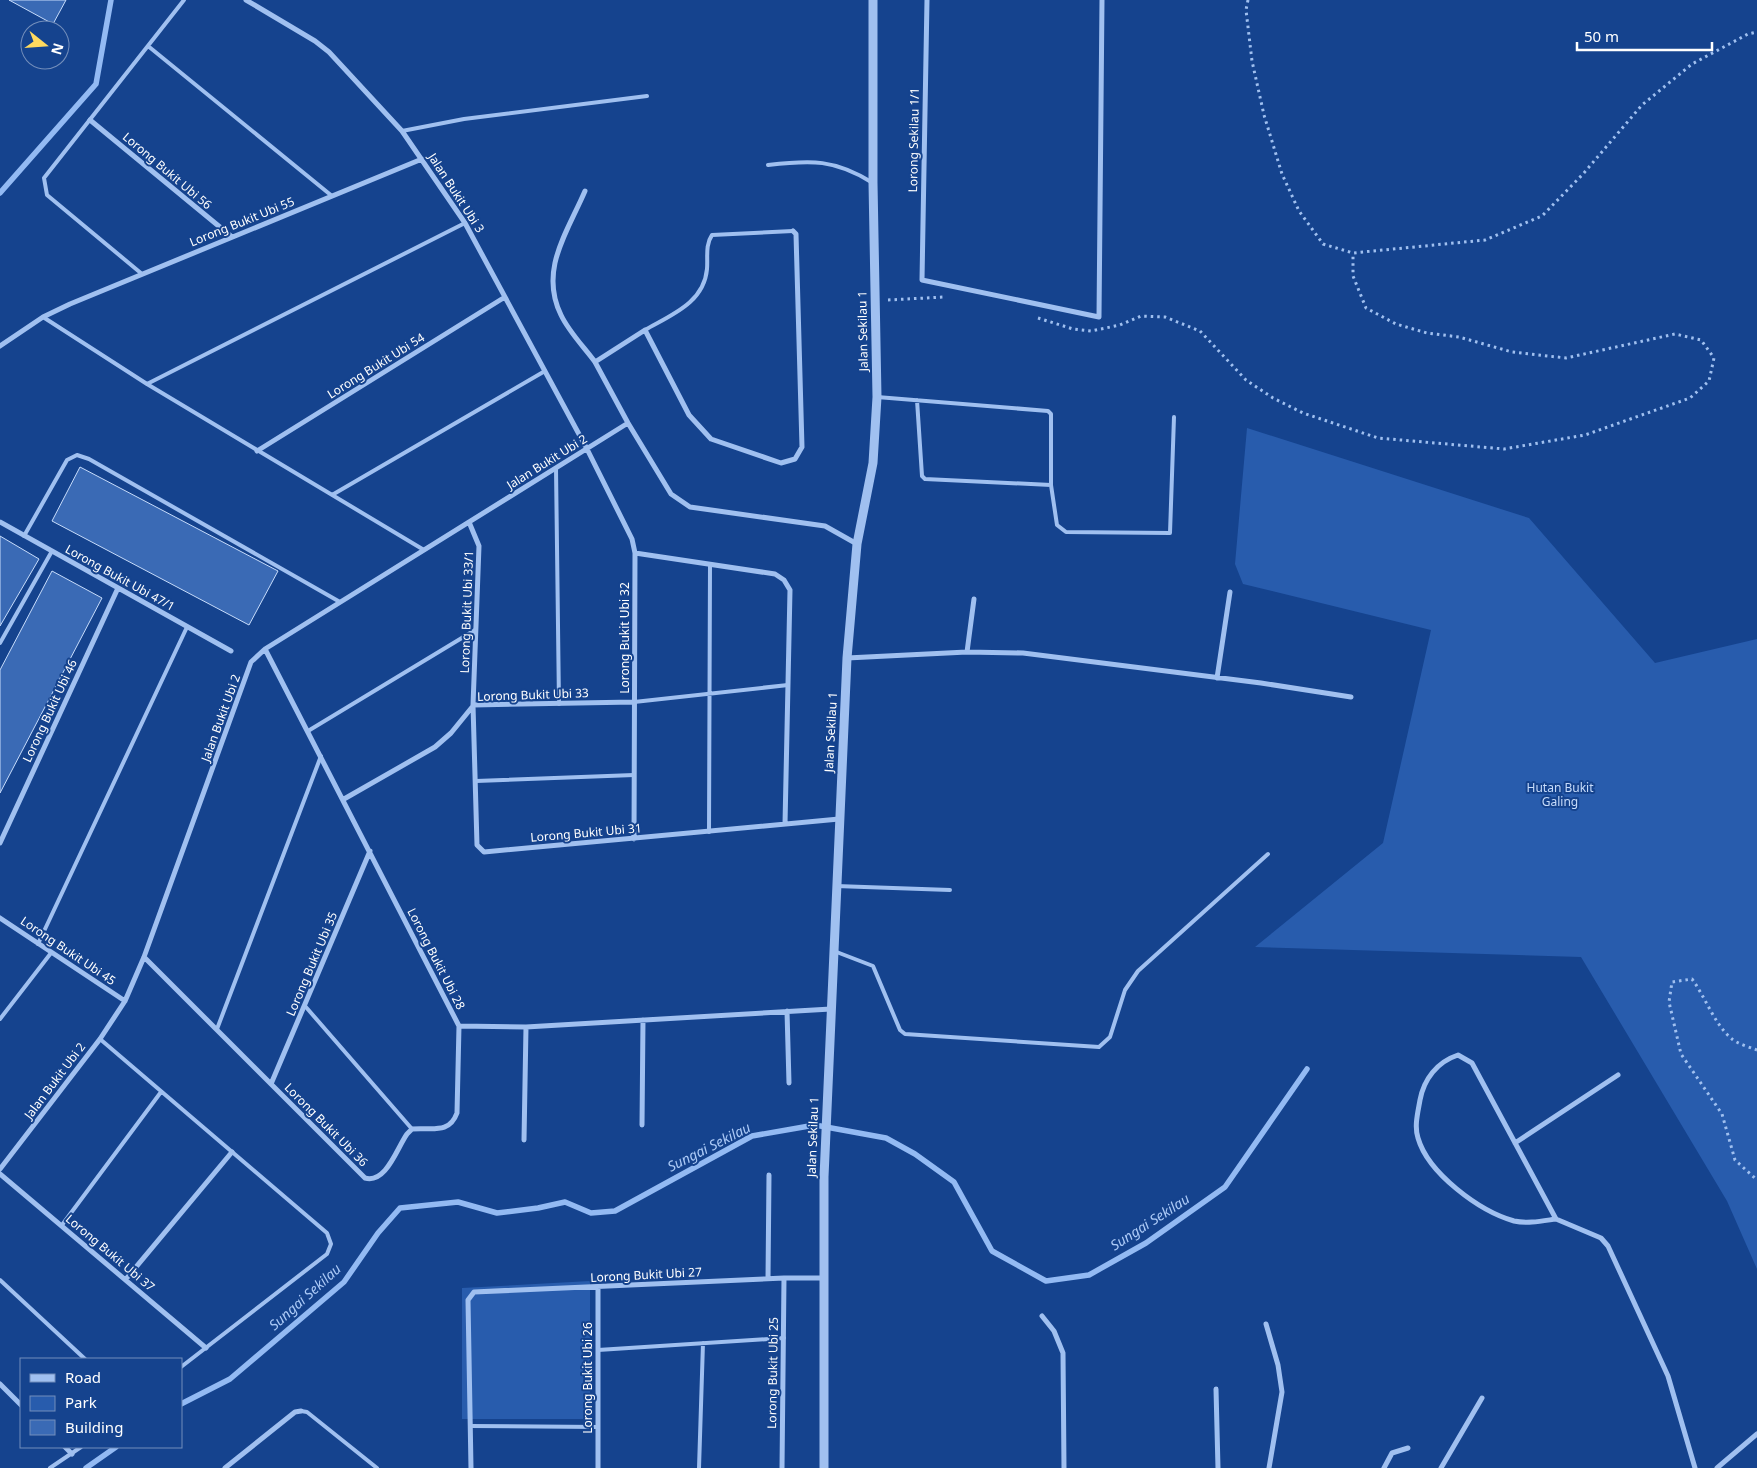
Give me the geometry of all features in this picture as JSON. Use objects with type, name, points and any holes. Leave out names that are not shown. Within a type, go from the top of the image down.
[{"type":"street","name":"Jalan Bukit Ubi 3","points":[[246,0],[329,52],[402,131],[465,223],[587,448]]},
{"type":"street","name":"Jalan Sekilau 1","points":[[824,1468],[824,1178],[839,819],[847,658],[857,544],[873,462],[877,397],[872,183],[875,0]]},
{"type":"street","name":"Lorong Sekilau 1/1","points":[[927,0],[922,280],[1099,317],[1102,0]]},
{"type":"street","name":"Lorong Bukit Ubi 56","points":[[90,120],[232,237]]},
{"type":"street","name":"Lorong Bukit Ubi 55","points":[[0,346],[43,317],[70,304],[422,159]]},
{"type":"street","points":[[584,191],[554,263],[552,289],[562,317],[595,362],[628,423],[671,494],[690,507],[825,526],[857,544]]},
{"type":"street","points":[[595,362],[645,330],[689,415],[710,439],[781,463],[795,459],[802,447],[796,234],[793,232]]},
{"type":"street","name":"Lorong Bukit Ubi 54","points":[[257,451],[505,297]]},
{"type":"street","name":"Jalan Bukit Ubi 2","points":[[0,1169],[100,1039],[125,1001],[144,956],[252,662],[265,649],[628,423]]},
{"type":"street","name":"Lorong Bukit Ubi 32","points":[[587,448],[632,539],[635,553],[634,839]]},
{"type":"street","name":"Lorong Bukit Ubi 47/1","points":[[0,522],[231,651]]},
{"type":"street","name":"Lorong Bukit Ubi 33/1","points":[[469,522],[479,546],[473,706]]},
{"type":"street","points":[[635,553],[775,574],[784,580],[790,590],[785,824]]},
{"type":"street","name":"Lorong Bukit Ubi 46","points":[[0,843],[118,588]]},
{"type":"street","points":[[1217,678],[1230,592]]},
{"type":"street","points":[[967,652],[974,599]]},
{"type":"street","name":"Lorong Bukit Ubi 28","points":[[265,649],[344,799],[459,1026],[526,1027],[831,1009]]},
{"type":"street","points":[[847,658],[967,652],[1023,653],[1351,697]]},
{"type":"street","name":"Lorong Bukit Ubi 33","points":[[344,799],[435,747],[451,733],[473,706],[634,702]]},
{"type":"street","name":"Lorong Bukit Ubi 31","points":[[473,706],[477,845],[484,852],[839,819]]},
{"type":"street","name":"Lorong Bukit Ubi 35","points":[[271,1084],[370,851]]},
{"type":"street","name":"Lorong Bukit Ubi 45","points":[[0,918],[125,1001]]},
{"type":"street","name":"Lorong Bukit Ubi 36","points":[[144,956],[365,1178],[372,1180],[380,1177],[406,1134],[412,1129]]},
{"type":"street","points":[[786,1012],[789,1083]]},
{"type":"street","points":[[642,1125],[643,1020]]},
{"type":"street","points":[[412,1129],[440,1129],[448,1126],[454,1120],[457,1113],[459,1026]]},
{"type":"street","points":[[524,1140],[526,1027]]},
{"type":"street","points":[[1556,1219],[1472,1063],[1458,1055],[1437,1067],[1425,1083],[1416,1128],[1417,1137],[1427,1158],[1454,1187],[1496,1213],[1514,1221],[1533,1223],[1556,1219],[1601,1238],[1608,1246],[1668,1376],[1695,1468]]},
{"type":"street","points":[[1515,1143],[1618,1075]]},
{"type":"street","points":[[126,1279],[232,1152]]},
{"type":"street","name":"Lorong Bukit Ubi 37","points":[[0,1174],[206,1348]]},
{"type":"street","points":[[768,1175],[768,1279]]},
{"type":"street","name":"Lorong Bukit Ubi 27","points":[[470,1426],[468,1300],[474,1292],[598,1288],[784,1278],[824,1278]]},
{"type":"street","name":"Lorong Bukit Ubi 25","points":[[782,1468],[784,1278]]},
{"type":"street","name":"Lorong Bukit Ubi 26","points":[[598,1288],[598,1468]]},
{"type":"street","points":[[1042,1316],[1054,1331],[1064,1353],[1064,1468]]},
{"type":"street","points":[[1266,1324],[1278,1365],[1282,1392],[1270,1468]]},
{"type":"street","points":[[0,1384],[20,1404]]},
{"type":"street","points":[[1216,1389],[1218,1468]]},
{"type":"street","points":[[1440,1468],[1482,1398]]},
{"type":"street","points":[[225,1468],[295,1412],[301,1411]]},
{"type":"street","points":[[470,1426],[470,1468]]},
{"type":"street","points":[[1716,1468],[1757,1434]]},
{"type":"street","points":[[66,1448],[72,1454]]},
{"type":"street","points":[[1384,1468],[1392,1453],[1408,1448]]},
{"type":"lane","points":[[142,274],[47,195],[44,188],[44,178],[184,0]]},
{"type":"lane","points":[[148,46],[332,196]]},
{"type":"lane","points":[[402,131],[464,119],[647,96]]},
{"type":"lane","points":[[768,165],[805,161],[832,164],[853,171],[872,183]]},
{"type":"lane","points":[[147,384],[465,223]]},
{"type":"lane","points":[[645,330],[690,305],[705,281],[708,244],[712,234],[793,232]]},
{"type":"lane","points":[[43,317],[147,384],[424,550]]},
{"type":"lane","points":[[332,495],[545,371]]},
{"type":"lane","points":[[877,397],[1048,411],[1051,414],[1051,485],[1057,525],[1066,532],[1170,533],[1174,417]]},
{"type":"lane","points":[[918,400],[922,476],[925,479],[1051,485]]},
{"type":"lane","points":[[24,536],[67,460],[77,455],[89,458],[340,602]]},
{"type":"lane","points":[[556,468],[559,704]]},
{"type":"lane","points":[[0,643],[52,551]]},
{"type":"lane","points":[[710,565],[710,832]]},
{"type":"lane","points":[[38,944],[187,627]]},
{"type":"lane","points":[[308,730],[475,630]]},
{"type":"lane","points":[[634,702],[788,685]]},
{"type":"lane","points":[[217,1029],[321,756]]},
{"type":"lane","points":[[476,781],[634,775]]},
{"type":"lane","points":[[834,951],[873,966],[900,1030],[905,1034],[1098,1047],[1105,1044],[1110,1037],[1125,990],[1138,971],[1268,854]]},
{"type":"lane","points":[[836,886],[950,890]]},
{"type":"lane","points":[[0,1019],[51,953]]},
{"type":"lane","points":[[304,1006],[412,1129]]},
{"type":"lane","points":[[100,1039],[327,1233],[331,1244],[327,1254],[182,1367]]},
{"type":"lane","points":[[62,1226],[161,1092]]},
{"type":"lane","points":[[0,1280],[84,1358]]},
{"type":"lane","points":[[598,1350],[784,1338]]},
{"type":"lane","points":[[699,1468],[703,1343]]},
{"type":"lane","points":[[301,1411],[307,1412],[377,1468]]},
{"type":"lane","points":[[470,1426],[598,1427]]},
{"type":"lane","points":[[50,1468],[80,1448]]},
{"type":"path","points":[[1248,0],[1246,10],[1252,61],[1264,115],[1282,174],[1299,211],[1323,244],[1353,253],[1485,240],[1542,216],[1583,174],[1642,105],[1692,64],[1748,34],[1757,32]]},
{"type":"path","points":[[1037,317],[1073,329],[1091,331],[1120,325],[1140,316],[1165,317],[1200,331],[1246,380],[1274,398],[1303,413],[1378,438],[1504,449],[1585,435],[1641,418],[1690,398],[1710,381],[1714,358],[1701,340],[1675,334],[1566,358],[1512,352],[1459,337],[1427,333],[1396,324],[1366,308],[1353,276],[1353,253]]},
{"type":"path","points":[[875,301],[950,297]]},
{"type":"path","points":[[1757,1050],[1732,1039],[1714,1016],[1705,996],[1692,980],[1672,982],[1669,1002],[1682,1054],[1722,1114],[1735,1160],[1757,1180]]},
{"type":"green space","name":"Hutan Bukit Galing","points":[[1247,428],[1529,518],[1655,663],[1757,639],[1757,1269],[1727,1201],[1581,957],[1255,947],[1383,843],[1431,630],[1243,584],[1235,564]]},
{"type":"green space","points":[[590,1281],[590,1419],[462,1419],[462,1288]]},
{"type":"building","points":[[9,0],[66,0],[55,20],[46,20]]},
{"type":"building","points":[[80,467],[278,571],[249,625],[52,521]]},
{"type":"building","points":[[0,536],[39,559],[0,626]]},
{"type":"building","points":[[52,571],[102,598],[0,793],[0,670]]},
{"type":"waterway","points":[[0,193],[96,84],[111,0]]},
{"type":"waterway","name":"Sungai Sekilau","points":[[182,1403],[230,1379],[344,1282],[378,1233],[400,1208],[458,1202],[497,1213],[538,1208],[565,1202],[591,1213],[615,1211],[752,1136],[815,1125],[886,1138],[915,1154],[954,1182],[992,1251],[1046,1281],[1089,1275],[1146,1243],[1225,1187],[1307,1069]]},
{"type":"waterway","name":"Sungai Sekilau","points":[[86,1468],[115,1448]]}]
